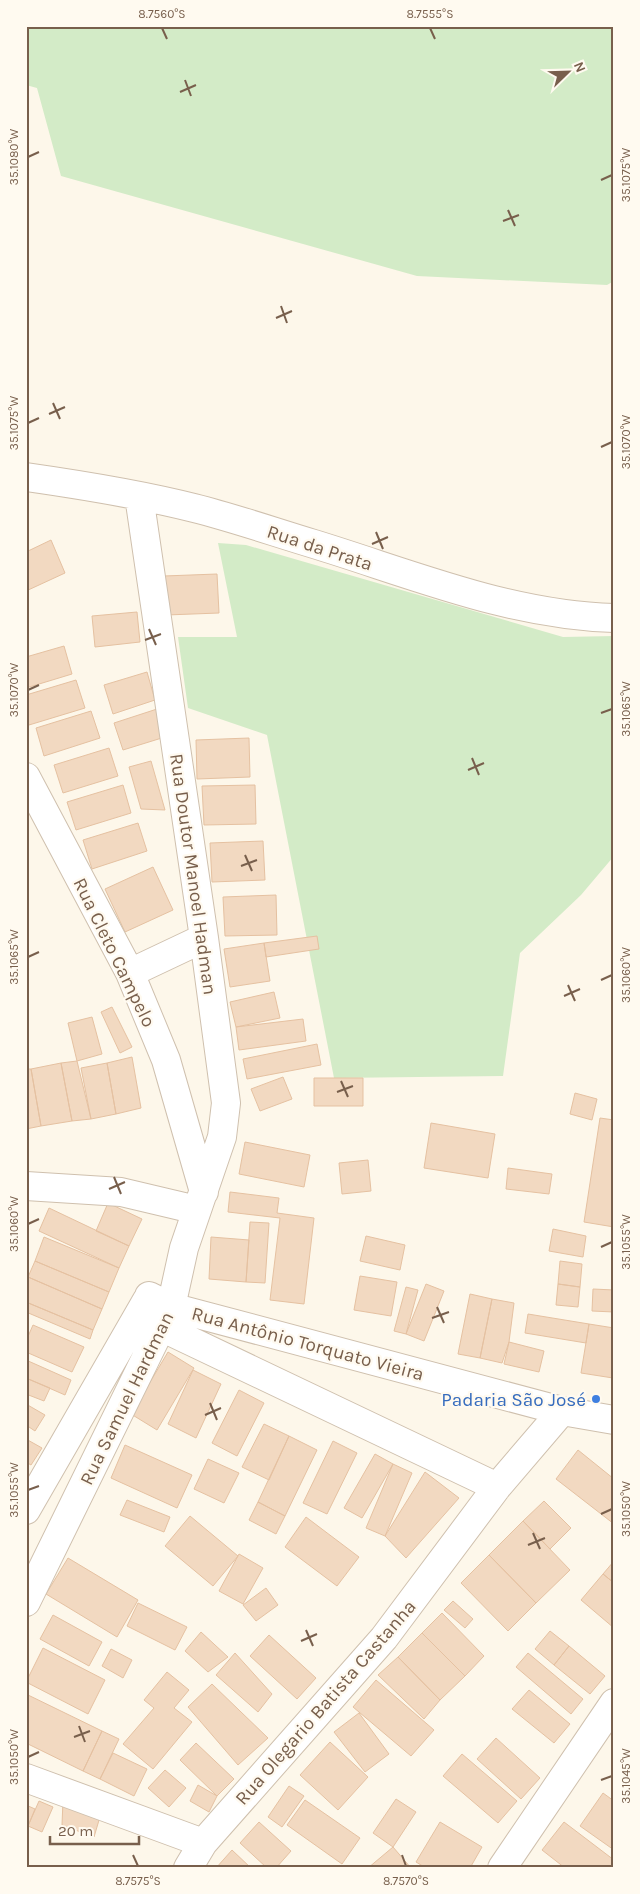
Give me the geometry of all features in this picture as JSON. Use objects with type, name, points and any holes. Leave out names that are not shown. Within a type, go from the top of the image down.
[{"type":"street","name":"Rua da Prata","points":[[26,477],[139,496],[195,508],[316,544],[443,587],[519,607],[614,618]]},
{"type":"street","name":"Rua Doutor Manoel Hadman","points":[[139,496],[204,938],[226,1103],[222,1137],[184,1248]]},
{"type":"street","name":"Rua Cleto Campelo","points":[[26,777],[130,973],[166,1060],[201,1201]]},
{"type":"street","points":[[130,973],[204,938]]},
{"type":"street","points":[[26,1186],[121,1192],[201,1201]]},
{"type":"street","name":"Rua Samuel Hardman","points":[[26,1602],[184,1248]]},
{"type":"street","points":[[155,1311],[497,1487]]},
{"type":"street","name":"Rua Samuel Hardman","points":[[26,1510],[155,1311]]},
{"type":"street","name":"Rua Antônio Torquato Vieira","points":[[155,1311],[562,1411],[614,1420]]},
{"type":"street","name":"Rua Olegario Batista Castanha","points":[[188,1868],[203,1843],[384,1638],[497,1487],[562,1411]]},
{"type":"street","points":[[502,1868],[614,1703]]},
{"type":"street","points":[[26,1778],[203,1843]]},
{"type":"green space","points":[[26,26],[614,26],[614,281],[607,285],[417,276],[61,176],[37,88],[26,85]]},
{"type":"green space","points":[[218,543],[246,545],[563,637],[614,636],[614,856],[581,895],[520,953],[503,1076],[334,1078],[267,735],[188,708],[178,637],[237,637]]},
{"type":"building","points":[[51,540],[65,573],[26,591],[26,552]]},
{"type":"building","points":[[217,574],[219,613],[166,615],[164,576]]},
{"type":"building","points":[[137,612],[140,642],[95,647],[92,616]]},
{"type":"building","points":[[64,646],[72,674],[26,688],[26,657]]},
{"type":"building","points":[[147,672],[155,700],[113,714],[104,685]]},
{"type":"building","points":[[76,680],[85,708],[29,725],[26,716],[26,695]]},
{"type":"building","points":[[157,709],[165,737],[123,750],[114,723]]},
{"type":"building","points":[[91,711],[100,738],[44,756],[36,728]]},
{"type":"building","points":[[249,738],[250,777],[197,779],[196,740]]},
{"type":"building","points":[[109,748],[118,776],[63,793],[54,765]]},
{"type":"building","points":[[151,761],[165,810],[141,809],[129,767]]},
{"type":"building","points":[[123,785],[131,813],[76,830],[67,802]]},
{"type":"building","points":[[255,785],[256,824],[204,825],[202,786]]},
{"type":"building","points":[[138,823],[147,851],[92,869],[83,840]]},
{"type":"building","points":[[263,841],[265,880],[212,882],[210,843]]},
{"type":"building","points":[[153,867],[173,910],[125,932],[105,889]]},
{"type":"building","points":[[276,895],[277,935],[225,936],[223,897]]},
{"type":"building","points":[[317,936],[319,949],[266,957],[264,943]]},
{"type":"building","points":[[264,943],[270,981],[230,987],[224,949]]},
{"type":"building","points":[[274,992],[280,1018],[236,1027],[230,1002]]},
{"type":"building","points":[[112,1007],[132,1047],[120,1053],[101,1012]]},
{"type":"building","points":[[92,1017],[102,1054],[77,1061],[68,1023]]},
{"type":"building","points":[[303,1019],[306,1041],[239,1050],[236,1027]]},
{"type":"building","points":[[317,1044],[321,1065],[247,1079],[243,1059]]},
{"type":"building","points":[[132,1057],[141,1108],[116,1114],[107,1063]]},
{"type":"building","points":[[77,1061],[91,1119],[72,1121],[61,1063]]},
{"type":"building","points":[[61,1063],[72,1121],[41,1126],[31,1069]]},
{"type":"building","points":[[107,1063],[116,1114],[91,1119],[81,1068]]},
{"type":"building","points":[[26,1069],[31,1069],[41,1126],[26,1129]]},
{"type":"building","points":[[283,1077],[292,1099],[260,1111],[251,1089]]},
{"type":"building","points":[[314,1078],[363,1078],[363,1106],[314,1106]]},
{"type":"building","points":[[575,1093],[597,1099],[592,1120],[570,1114]]},
{"type":"building","points":[[600,1118],[614,1120],[614,1227],[584,1222]]},
{"type":"building","points":[[431,1123],[495,1134],[488,1178],[424,1168]]},
{"type":"building","points":[[245,1142],[310,1155],[304,1187],[239,1174]]},
{"type":"building","points":[[368,1160],[371,1191],[342,1194],[339,1163]]},
{"type":"building","points":[[508,1168],[552,1174],[549,1194],[506,1189]]},
{"type":"building","points":[[230,1192],[279,1198],[277,1213],[314,1218],[304,1304],[270,1300],[280,1218],[228,1212]]},
{"type":"building","points":[[108,1203],[142,1219],[129,1246],[96,1231]]},
{"type":"building","points":[[49,1208],[129,1246],[119,1268],[39,1231]]},
{"type":"building","points":[[250,1222],[269,1223],[265,1283],[246,1282]]},
{"type":"building","points":[[553,1229],[586,1236],[583,1257],[549,1251]]},
{"type":"building","points":[[366,1236],[405,1245],[400,1270],[360,1261]]},
{"type":"building","points":[[44,1237],[119,1268],[109,1292],[35,1261]]},
{"type":"building","points":[[211,1237],[249,1240],[246,1282],[209,1279]]},
{"type":"building","points":[[35,1261],[109,1292],[102,1309],[28,1277]]},
{"type":"building","points":[[560,1261],[582,1264],[580,1287],[558,1284]]},
{"type":"building","points":[[360,1276],[397,1282],[391,1316],[354,1310]]},
{"type":"building","points":[[28,1277],[102,1309],[93,1330],[26,1302]]},
{"type":"building","points":[[426,1284],[444,1291],[424,1341],[406,1334]]},
{"type":"building","points":[[558,1284],[580,1287],[578,1307],[556,1305]]},
{"type":"building","points":[[406,1287],[418,1290],[406,1334],[394,1331]]},
{"type":"building","points":[[593,1289],[614,1290],[614,1312],[592,1311]]},
{"type":"building","points":[[470,1294],[492,1299],[480,1358],[458,1354]]},
{"type":"building","points":[[492,1299],[514,1303],[509,1342],[502,1363],[480,1358]]},
{"type":"building","points":[[26,1302],[93,1330],[90,1339],[26,1312]]},
{"type":"building","points":[[528,1314],[589,1324],[586,1343],[525,1333]]},
{"type":"building","points":[[589,1324],[614,1328],[613,1378],[581,1373]]},
{"type":"building","points":[[33,1325],[84,1347],[72,1372],[26,1352],[26,1341]]},
{"type":"building","points":[[509,1342],[544,1351],[539,1372],[504,1364]]},
{"type":"building","points":[[168,1352],[194,1368],[157,1430],[131,1414]]},
{"type":"building","points":[[26,1360],[71,1380],[65,1395],[26,1378]]},
{"type":"building","points":[[193,1370],[221,1384],[196,1438],[168,1424]]},
{"type":"building","points":[[26,1378],[50,1388],[44,1401],[26,1394]]},
{"type":"building","points":[[239,1390],[264,1403],[237,1456],[212,1443]]},
{"type":"building","points":[[26,1404],[45,1415],[35,1431],[26,1425]]},
{"type":"building","points":[[264,1424],[289,1436],[269,1480],[242,1467]]},
{"type":"building","points":[[289,1436],[317,1450],[285,1516],[258,1502]]},
{"type":"building","points":[[26,1439],[42,1448],[31,1465],[26,1462]]},
{"type":"building","points":[[333,1441],[357,1453],[327,1514],[303,1503]]},
{"type":"building","points":[[125,1445],[192,1475],[177,1508],[111,1478]]},
{"type":"building","points":[[578,1450],[614,1479],[614,1524],[556,1479]]},
{"type":"building","points":[[375,1454],[393,1464],[362,1518],[344,1508]]},
{"type":"building","points":[[208,1459],[239,1473],[224,1503],[194,1489]]},
{"type":"building","points":[[393,1464],[412,1473],[385,1536],[366,1528]]},
{"type":"building","points":[[425,1472],[459,1498],[406,1558],[385,1536]]},
{"type":"building","points":[[127,1500],[170,1517],[164,1532],[120,1515]]},
{"type":"building","points":[[544,1501],[571,1528],[550,1549],[523,1521]]},
{"type":"building","points":[[258,1502],[285,1516],[276,1534],[249,1520]]},
{"type":"building","points":[[190,1516],[238,1556],[213,1586],[165,1546]]},
{"type":"building","points":[[306,1517],[359,1557],[337,1586],[285,1547]]},
{"type":"building","points":[[523,1521],[570,1570],[536,1603],[489,1555]]},
{"type":"building","points":[[239,1554],[263,1568],[243,1604],[219,1591]]},
{"type":"building","points":[[489,1555],[536,1603],[508,1631],[461,1583]]},
{"type":"building","points":[[68,1558],[138,1600],[117,1637],[46,1594]]},
{"type":"building","points":[[614,1561],[614,1583],[603,1574]]},
{"type":"building","points":[[603,1574],[614,1583],[614,1628],[581,1600]]},
{"type":"building","points":[[266,1588],[278,1605],[256,1621],[243,1605]]},
{"type":"building","points":[[453,1601],[473,1619],[465,1628],[444,1610]]},
{"type":"building","points":[[138,1603],[187,1627],[175,1650],[127,1626]]},
{"type":"building","points":[[442,1613],[484,1656],[465,1676],[422,1633]]},
{"type":"building","points":[[53,1615],[102,1642],[89,1666],[40,1639]]},
{"type":"building","points":[[550,1631],[569,1646],[554,1665],[535,1649]]},
{"type":"building","points":[[201,1632],[228,1657],[208,1672],[185,1651]]},
{"type":"building","points":[[422,1633],[465,1676],[440,1700],[398,1657]]},
{"type":"building","points":[[269,1635],[316,1678],[297,1699],[250,1656]]},
{"type":"building","points":[[569,1646],[605,1676],[590,1694],[554,1665]]},
{"type":"building","points":[[43,1648],[105,1680],[88,1714],[26,1682]]},
{"type":"building","points":[[111,1649],[132,1660],[123,1678],[102,1666]]},
{"type":"building","points":[[235,1653],[272,1694],[258,1712],[216,1675]]},
{"type":"building","points":[[528,1653],[583,1699],[571,1714],[516,1667]]},
{"type":"building","points":[[398,1657],[440,1700],[424,1719],[378,1675]]},
{"type":"building","points":[[167,1672],[189,1690],[174,1708],[192,1722],[153,1769],[123,1744],[154,1708],[144,1700]]},
{"type":"building","points":[[376,1680],[434,1730],[411,1756],[353,1707]]},
{"type":"building","points":[[212,1684],[268,1738],[238,1765],[188,1707]]},
{"type":"building","points":[[529,1690],[570,1724],[554,1743],[512,1709]]},
{"type":"building","points":[[26,1694],[102,1731],[83,1771],[26,1743]]},
{"type":"building","points":[[359,1713],[389,1754],[365,1772],[334,1732]]},
{"type":"building","points":[[102,1731],[119,1739],[100,1779],[83,1771]]},
{"type":"building","points":[[496,1738],[540,1778],[521,1799],[477,1759]]},
{"type":"building","points":[[330,1742],[368,1777],[338,1810],[300,1775]]},
{"type":"building","points":[[196,1743],[234,1779],[217,1796],[180,1760]]},
{"type":"building","points":[[113,1753],[147,1769],[134,1796],[100,1779]]},
{"type":"building","points":[[462,1754],[517,1801],[498,1823],[443,1776]]},
{"type":"building","points":[[165,1770],[186,1788],[169,1807],[148,1788]]},
{"type":"building","points":[[198,1785],[217,1796],[209,1812],[190,1801]]},
{"type":"building","points":[[289,1786],[304,1796],[282,1827],[268,1817]]},
{"type":"building","points":[[603,1793],[614,1801],[614,1850],[580,1826]]},
{"type":"building","points":[[396,1799],[416,1812],[393,1847],[373,1833]]},
{"type":"building","points":[[63,1800],[102,1810],[94,1837],[62,1825]]},
{"type":"building","points":[[305,1800],[360,1838],[342,1864],[287,1825]]},
{"type":"building","points":[[39,1801],[53,1807],[42,1832],[28,1826]]},
{"type":"building","points":[[26,1805],[35,1809],[28,1826],[26,1825]]},
{"type":"building","points":[[259,1822],[291,1851],[276,1868],[267,1868],[240,1843]]},
{"type":"building","points":[[440,1822],[482,1847],[470,1868],[426,1868],[416,1862]]},
{"type":"building","points":[[564,1822],[614,1860],[614,1868],[565,1868],[542,1850]]},
{"type":"building","points":[[393,1847],[411,1868],[368,1868]]},
{"type":"building","points":[[232,1850],[251,1868],[216,1868]]},
{"type":"place","name":"Padaria São José","points":[[596,1399]]}]
